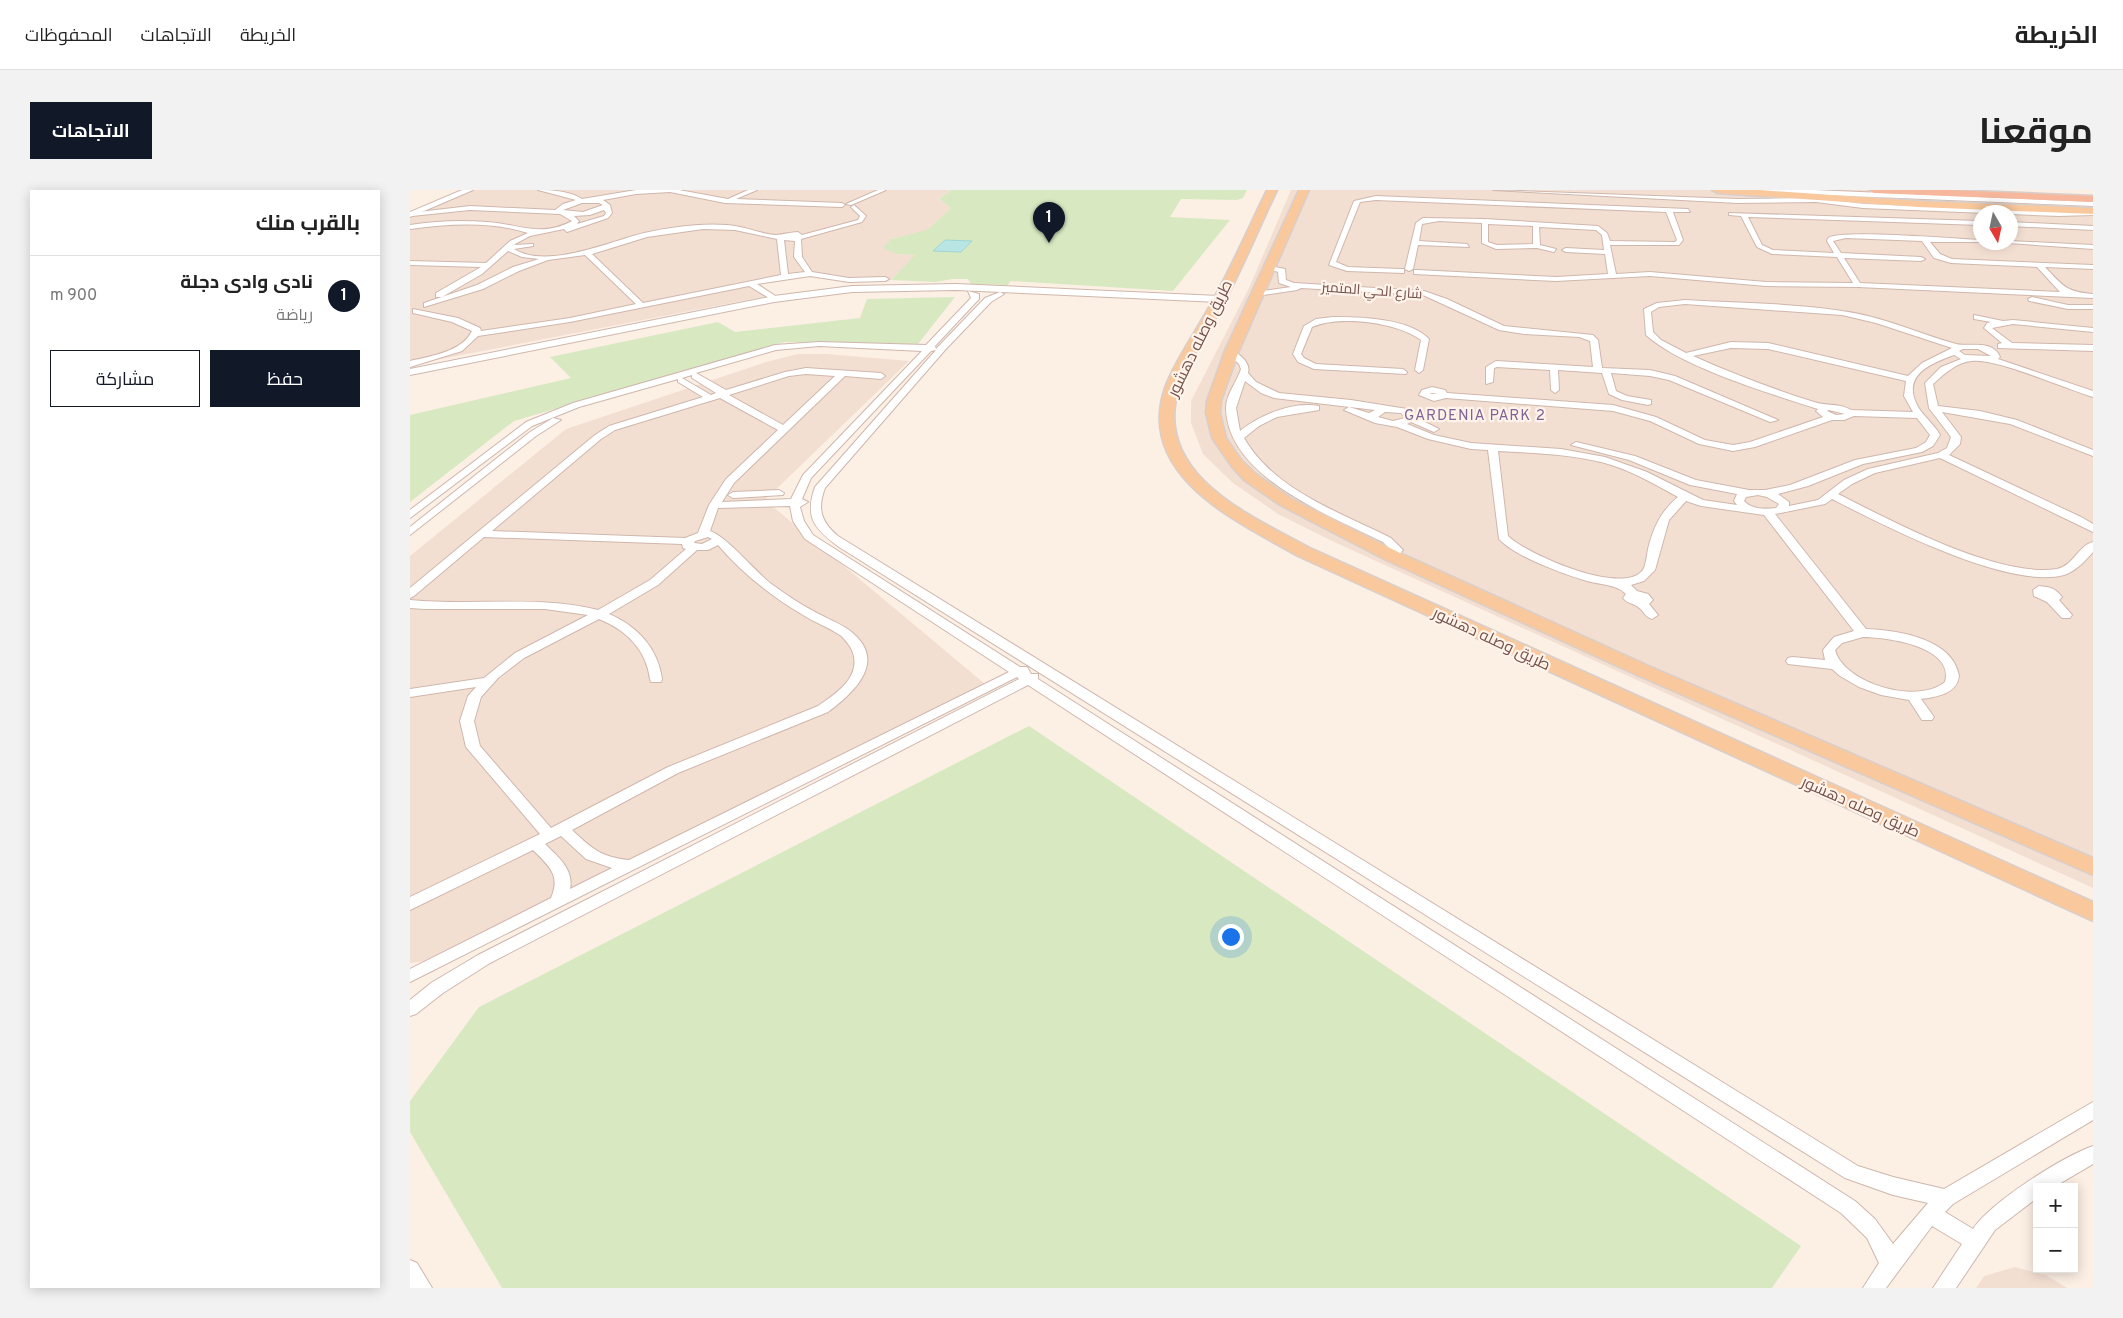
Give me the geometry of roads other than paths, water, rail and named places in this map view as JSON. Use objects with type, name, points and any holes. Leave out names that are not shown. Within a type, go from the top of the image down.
[{"type":"highway","points":[[1874,190],[2093,198]]},
{"type":"highway","points":[[1987,190],[2093,193]]},
{"type":"main road","name":"طريق وصله دهشور","points":[[1272,190],[1168,399],[1168,430],[1176,452],[1192,478],[1208,494],[1229,509],[1304,552],[2093,912]]},
{"type":"main road","name":"طريق وصله دهشور","points":[[1301,190],[1259,294],[1231,353],[1214,401],[1215,427],[1227,451],[1250,477],[1286,502],[1392,556],[1644,671],[2093,867]]},
{"type":"main road","points":[[1717,190],[1980,207],[2093,212]]},
{"type":"main road","points":[[1531,655],[1547,655],[1560,651],[1566,643],[1563,634]]},
{"type":"main road","points":[[1613,693],[1612,684],[1618,677],[1629,672],[1644,671]]},
{"type":"street","points":[[411,213],[454,190]]},
{"type":"street","points":[[541,190],[575,197],[582,201]]},
{"type":"street","points":[[467,191],[464,197],[467,200],[480,203],[539,206],[565,205],[662,190],[691,193],[725,201],[845,207],[863,216],[860,221],[780,238],[756,230],[730,226],[652,232],[586,253],[528,256],[515,253],[508,248]]},
{"type":"street","points":[[725,201],[754,190]]},
{"type":"street","points":[[845,207],[883,190]]},
{"type":"street","points":[[1496,190],[1738,201],[1785,202],[1816,200],[1868,206],[2059,214],[2093,212]]},
{"type":"street","points":[[1757,190],[2093,204]]},
{"type":"street","points":[[411,213],[467,191]]},
{"type":"street","points":[[411,213],[470,208],[586,213],[622,198],[644,194],[683,195],[691,193]]},
{"type":"street","points":[[683,195],[697,200],[721,204],[792,203]]},
{"type":"street","points":[[1688,211],[1376,198],[1357,201],[1332,263],[1347,269],[1556,279],[1612,274],[1671,275],[1766,284],[1858,285],[2061,293],[2093,296]]},
{"type":"street","points":[[590,201],[607,205]]},
{"type":"street","points":[[417,307],[488,265],[518,239],[536,233],[565,228],[575,223],[576,221],[559,208],[565,205]]},
{"type":"street","points":[[531,245],[533,240],[542,236],[600,220],[609,213],[607,205]]},
{"type":"street","points":[[417,307],[480,288],[516,269],[561,254],[652,232],[681,226],[723,224],[751,226],[795,236],[841,224],[854,218],[854,214],[845,207]]},
{"type":"street","points":[[1607,243],[1677,244],[1680,240],[1669,210]]},
{"type":"street","points":[[1731,214],[1973,223]]},
{"type":"street","points":[[1744,215],[1762,248],[1779,253],[1921,259]]},
{"type":"street","points":[[1400,292],[1408,272],[1418,224],[1423,220],[1485,221],[1598,228],[1604,232],[1612,274]]},
{"type":"street","points":[[1485,221],[1486,244],[1526,248],[1538,246],[1554,250]]},
{"type":"street","points":[[410,227],[461,223],[514,227],[536,233]]},
{"type":"street","points":[[1536,224],[1538,246]]},
{"type":"street","points":[[2018,224],[2093,228]]},
{"type":"street","points":[[1897,238],[1918,234],[1973,237]]},
{"type":"street","points":[[795,236],[798,257],[810,274]]},
{"type":"street","points":[[1858,285],[1830,241],[1831,238],[1846,236],[1973,242]]},
{"type":"street","points":[[780,238],[785,276]]},
{"type":"street","points":[[2018,238],[2052,240],[2077,246]]},
{"type":"street","points":[[1924,239],[1937,256],[1944,259],[2093,267]]},
{"type":"street","points":[[1415,243],[1467,246]]},
{"type":"street","points":[[2018,243],[2093,247]]},
{"type":"street","points":[[508,248],[531,245],[544,251],[561,254]]},
{"type":"street","points":[[1566,250],[1608,252]]},
{"type":"street","points":[[586,253],[642,306]]},
{"type":"street","points":[[410,263],[488,265]]},
{"type":"street","points":[[2039,265],[2061,293]]},
{"type":"street","points":[[1270,268],[1282,272],[1282,281],[1292,286]]},
{"type":"street","points":[[476,334],[570,320],[785,276],[810,274],[849,280],[885,278]]},
{"type":"street","points":[[770,279],[770,289],[784,301]]},
{"type":"street","points":[[750,283],[784,301],[881,292],[1109,297]]},
{"type":"street","points":[[410,378],[846,289],[903,286],[1217,302]]},
{"type":"street","name":"شارع الحي المتميز","points":[[1259,294],[1292,286],[1435,295],[1492,325],[1511,330],[1590,337],[1594,340],[1592,356]]},
{"type":"street","name":"شارع الحي المتميز","points":[[1400,292],[1429,299],[1479,327],[1498,333],[1584,341],[1597,369],[1612,392],[1625,398],[1648,402]]},
{"type":"street","points":[[2010,292],[2060,305],[2093,307]]},
{"type":"street","points":[[971,293],[976,296],[975,299],[820,487],[814,501],[813,510],[817,521],[843,545],[1852,1172],[1886,1184],[1946,1198]]},
{"type":"street","points":[[2060,305],[2054,299],[2061,293]]},
{"type":"street","points":[[1000,294],[988,300],[931,354],[807,477],[796,498],[794,514],[799,526],[818,545],[1848,1207],[1875,1232],[1887,1253],[1890,1264]]},
{"type":"street","points":[[2076,295],[2093,303]]},
{"type":"street","points":[[1641,301],[1654,306],[1685,302],[1842,313],[1878,321],[1955,350],[1968,359]]},
{"type":"street","points":[[1654,306],[1646,314],[1651,336],[1660,343],[1733,376],[1824,408],[1838,408],[1850,413],[1920,415]]},
{"type":"street","points":[[410,364],[460,348],[472,341],[477,330],[468,324],[417,307]]},
{"type":"street","points":[[1451,310],[1462,308]]},
{"type":"street","points":[[1977,317],[2003,322],[2093,330]]},
{"type":"street","points":[[1336,320],[1378,322],[1399,325],[1422,335],[1426,344],[1419,370],[1424,374],[1416,377],[1407,376],[1403,372],[1314,366],[1301,360],[1297,354],[1307,328],[1314,323],[1336,320]]},
{"type":"street","points":[[2003,322],[1995,323],[1988,328],[2009,345]]},
{"type":"street","points":[[410,515],[517,432],[558,410],[775,348],[819,344],[889,348],[931,354]]},
{"type":"street","points":[[1687,355],[1731,345],[1768,346],[1910,379]]},
{"type":"street","points":[[1418,401],[1438,430],[1475,438],[1559,443],[1596,448],[1632,458],[1694,483],[1750,493],[1763,493],[1795,489],[1857,462],[1905,454],[1928,446],[1933,441],[1935,435],[1909,396],[1910,379],[1926,364],[1955,350],[2009,345],[2093,348]]},
{"type":"street","points":[[1981,348],[1993,357],[2092,393]]},
{"type":"street","points":[[410,372],[540,350]]},
{"type":"street","points":[[410,532],[543,427],[583,409],[770,354],[798,350],[931,354]]},
{"type":"street","points":[[1238,438],[1258,422],[1286,411],[1338,408],[1372,417],[1384,423],[1399,424],[1431,437],[1493,448],[1561,452],[1605,460],[1643,474],[1685,497],[1719,507],[1773,512],[1809,506],[1832,496],[1848,482],[1872,471],[1942,455],[1955,444],[1956,437],[1934,408],[1930,399],[1929,383],[1944,369],[1968,359],[2040,352],[2093,354]]},
{"type":"street","points":[[1231,353],[1243,363],[1244,374],[1234,391],[1231,409],[1238,438],[1253,459],[1277,481],[1310,502],[1388,540],[1397,550],[1392,556]]},
{"type":"street","points":[[1489,382],[1490,367],[1493,364],[1650,373],[1672,378],[1773,420]]},
{"type":"street","points":[[1554,367],[1554,390]]},
{"type":"street","points":[[410,594],[607,430],[632,420],[794,372],[881,376]]},
{"type":"street","points":[[630,865],[602,862],[590,857],[557,832],[473,747],[468,739],[466,720],[469,710],[487,681],[526,651],[600,614],[652,584],[703,534],[716,500],[737,474],[842,374]]},
{"type":"street","points":[[1244,374],[1255,385],[1285,397],[1346,402],[1384,409]]},
{"type":"street","points":[[695,376],[784,429]]},
{"type":"street","points":[[681,380],[709,397]]},
{"type":"street","points":[[1372,417],[1374,412],[1437,398],[1443,394],[1613,408],[1640,415],[1702,442],[1723,447],[1752,445],[1831,417],[1844,418],[1850,416],[1850,413]]},
{"type":"street","points":[[1285,397],[1286,411]]},
{"type":"street","points":[[1399,424],[1418,401]]},
{"type":"street","points":[[1824,408],[1821,411],[1831,417]]},
{"type":"street","points":[[1934,408],[1983,414],[2005,419],[2093,454]]},
{"type":"street","points":[[1493,448],[1501,532],[1507,542],[1520,551],[1592,580],[1622,583],[1644,576],[1649,570],[1661,522],[1670,509],[1685,497]]},
{"type":"street","points":[[1942,455],[2091,526]]},
{"type":"street","points":[[1750,493],[1741,495],[1738,501],[1755,511]]},
{"type":"street","points":[[1763,493],[1783,501],[1785,507],[1773,512]]},
{"type":"street","points":[[1832,496],[1936,543],[1999,566],[2032,573],[2048,574],[2070,568],[2093,545]]},
{"type":"street","points":[[716,500],[796,498],[814,501]]},
{"type":"street","points":[[1773,512],[1862,633]]},
{"type":"street","points":[[481,534],[709,546],[718,540]]},
{"type":"street","points":[[410,904],[535,844],[673,770],[822,709],[841,697],[859,675],[862,655],[855,642],[845,633],[774,593],[738,563],[712,535],[703,534]]},
{"type":"street","points":[[2032,573],[2066,615]]},
{"type":"street","points":[[1622,583],[1652,615]]},
{"type":"street","points":[[410,604],[451,607],[545,605],[600,614],[623,626],[641,641],[652,659],[656,679]]},
{"type":"street","points":[[1862,633],[1895,635],[1912,640],[1930,649],[1945,659],[1953,675],[1951,682],[1946,688],[1938,692],[1913,696],[1898,695],[1868,688],[1854,681],[1834,665],[1830,657],[1830,650],[1834,643],[1850,634],[1862,633]]},
{"type":"street","points":[[1792,661],[1834,665]]},
{"type":"street","points":[[410,976],[630,865],[1040,667]]},
{"type":"street","points":[[410,1009],[437,988],[484,959],[1022,676]]},
{"type":"street","points":[[410,693],[487,681]]},
{"type":"street","points":[[1913,696],[1927,717]]},
{"type":"street","points":[[535,844],[563,872],[565,884],[558,902]]},
{"type":"street","points":[[1874,1288],[1890,1264],[1930,1214],[1946,1198],[2093,1110]]},
{"type":"street","points":[[1944,1288],[1988,1224],[2036,1187],[2093,1154]]},
{"type":"street","points":[[1930,1214],[1976,1242]]},
{"type":"street","points":[[410,1270],[421,1288]]},
{"type":"water","points":[[945,240],[972,241],[961,252],[933,251]]},
{"type":"place","name":"نادى وادى دجلة","points":[[1049,243]]},
{"type":"district","name":"GARDENIA PARK 2","points":[[1475,415]]}]
